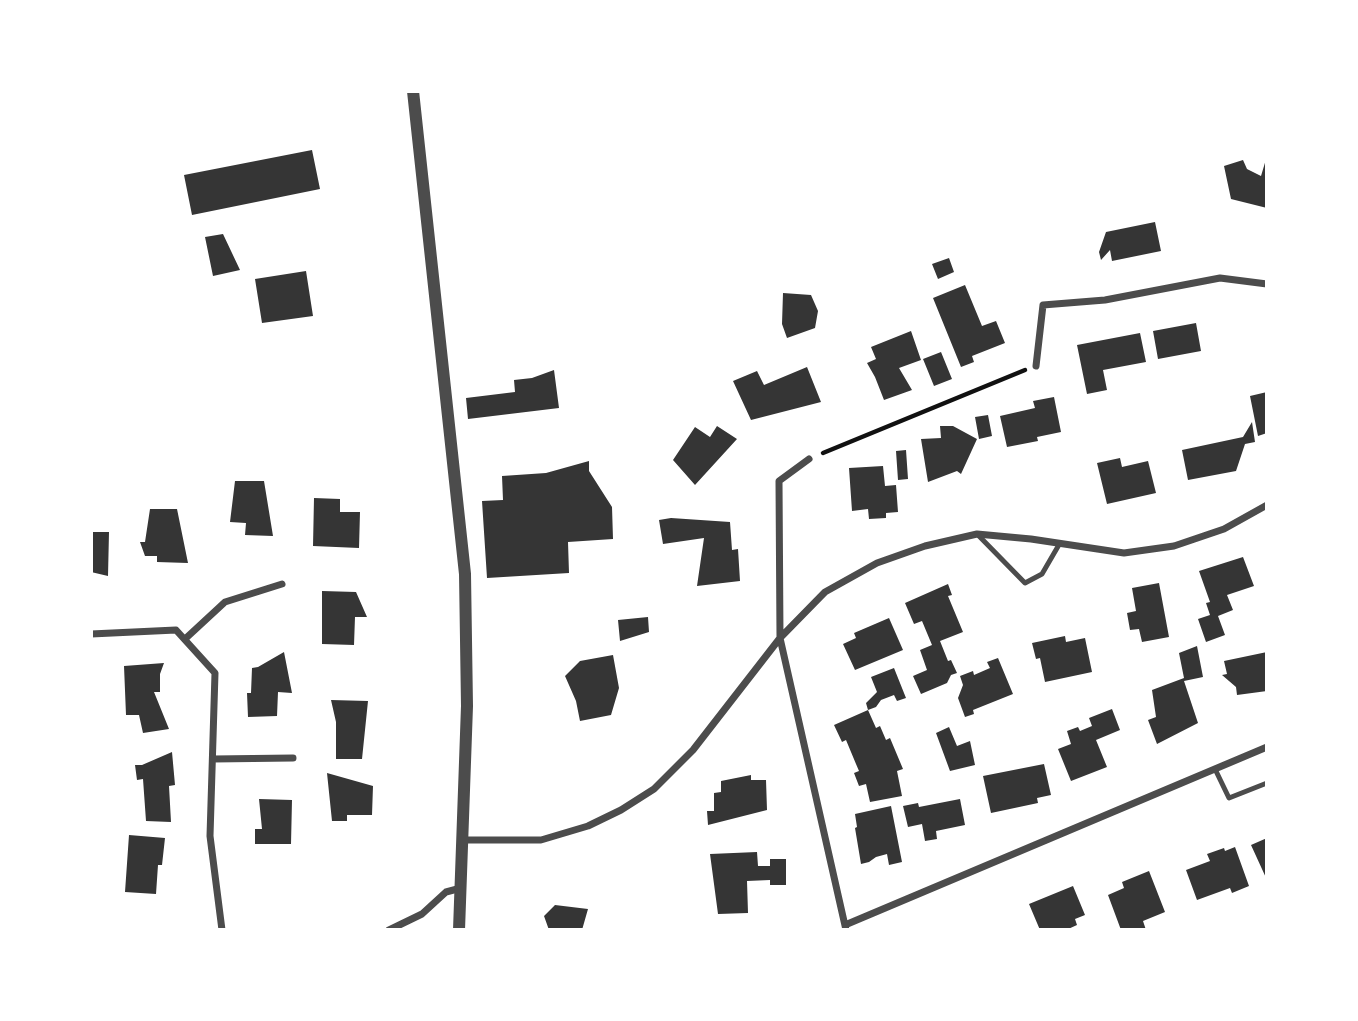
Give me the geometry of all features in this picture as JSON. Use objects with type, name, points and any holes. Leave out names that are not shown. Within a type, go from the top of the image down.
[{"type":"street","points":[[413,91],[465,574],[467,706],[459,930]]},
{"type":"street","points":[[1036,366],[1043,305],[1105,300],[1220,278],[1267,284]]},
{"type":"street","points":[[809,459],[779,481],[780,638],[845,927],[1267,747]]},
{"type":"street","points":[[463,839],[541,840],[588,826],[621,810],[654,789],[693,750],[780,638],[825,592],[877,563],[926,545],[977,534],[1124,552],[1174,546],[1224,529],[1267,505]]},
{"type":"street","points":[[185,639],[225,602],[282,584]]},
{"type":"street","points":[[91,634],[176,630],[215,673],[211,836],[222,930]]},
{"type":"street","points":[[213,759],[293,758]]},
{"type":"street","points":[[389,930],[422,914],[446,892],[461,888]]},
{"type":"lane","points":[[977,534],[1024,583],[1042,574],[1060,543]]},
{"type":"lane","points":[[1214,769],[1229,798],[1267,783]]},
{"type":"path","points":[[809,459],[1036,366]]},
{"type":"building","points":[[312,150],[320,189],[192,215],[184,175]]},
{"type":"building","points":[[1267,156],[1267,208],[1231,199],[1224,166],[1243,160],[1247,169],[1261,176]]},
{"type":"building","points":[[1155,222],[1161,251],[1112,261],[1110,250],[1101,260],[1099,252],[1106,232]]},
{"type":"building","points":[[223,234],[240,270],[213,276],[205,237]]},
{"type":"building","points":[[949,258],[954,272],[938,279],[932,264]]},
{"type":"building","points":[[306,271],[313,316],[262,323],[255,279]]},
{"type":"building","points":[[965,285],[982,326],[996,321],[1005,343],[972,356],[974,362],[961,367],[933,298]]},
{"type":"building","points":[[783,293],[811,295],[818,311],[815,328],[787,338],[782,324]]},
{"type":"building","points":[[1196,323],[1201,351],[1158,359],[1153,331]]},
{"type":"building","points":[[911,331],[921,360],[899,368],[912,390],[884,400],[867,363],[876,359],[871,347]]},
{"type":"building","points":[[1140,333],[1146,362],[1103,370],[1107,390],[1087,394],[1077,345]]},
{"type":"building","points":[[941,352],[952,379],[934,386],[923,359]]},
{"type":"building","points":[[807,367],[821,402],[751,420],[733,381],[757,371],[764,385]]},
{"type":"building","points":[[554,370],[559,408],[468,419],[466,398],[515,392],[514,380],[532,378]]},
{"type":"building","points":[[1267,392],[1267,433],[1258,436],[1250,396]]},
{"type":"building","points":[[1054,397],[1061,432],[1037,437],[1038,441],[1007,447],[1000,416],[1035,408],[1033,401]]},
{"type":"building","points":[[988,415],[992,436],[979,439],[975,417]]},
{"type":"building","points":[[1252,422],[1255,442],[1245,444],[1236,471],[1188,480],[1182,450],[1243,437]]},
{"type":"building","points":[[717,426],[737,439],[695,485],[673,460],[695,427],[710,437]]},
{"type":"building","points":[[940,426],[953,426],[977,439],[961,474],[957,471],[928,482],[921,439],[941,438]]},
{"type":"building","points":[[906,450],[908,479],[898,480],[896,451]]},
{"type":"building","points":[[1120,458],[1122,467],[1148,461],[1156,493],[1107,504],[1097,463]]},
{"type":"building","points":[[589,461],[589,471],[612,507],[613,539],[568,542],[569,573],[487,578],[482,501],[503,500],[502,476],[546,473]]},
{"type":"building","points":[[883,466],[885,486],[896,485],[898,512],[886,513],[886,518],[869,519],[868,509],[852,511],[849,468]]},
{"type":"building","points":[[235,481],[264,481],[273,536],[245,535],[246,523],[230,522]]},
{"type":"building","points":[[314,498],[340,499],[340,512],[360,512],[359,548],[313,546]]},
{"type":"building","points":[[150,509],[177,509],[188,563],[157,562],[157,556],[145,556],[140,542],[145,542]]},
{"type":"building","points":[[671,518],[730,522],[732,550],[738,549],[740,581],[697,586],[704,538],[663,544],[659,520]]},
{"type":"building","points":[[91,532],[109,532],[108,576],[91,572]]},
{"type":"building","points":[[1243,557],[1254,586],[1227,595],[1233,610],[1218,616],[1225,635],[1206,642],[1198,619],[1210,615],[1206,603],[1210,602],[1199,571]]},
{"type":"building","points":[[1159,583],[1169,637],[1142,642],[1139,629],[1130,630],[1127,613],[1136,611],[1132,588]]},
{"type":"building","points":[[948,584],[952,595],[948,596],[963,632],[940,641],[948,661],[951,660],[957,673],[951,675],[947,683],[921,694],[913,676],[927,670],[920,650],[932,645],[922,621],[914,624],[905,603]]},
{"type":"building","points":[[322,591],[356,592],[367,617],[355,617],[354,645],[322,644]]},
{"type":"building","points":[[648,617],[649,632],[620,641],[618,620]]},
{"type":"building","points":[[889,618],[903,650],[855,670],[843,644],[856,638],[854,633]]},
{"type":"building","points":[[1065,636],[1066,642],[1085,638],[1092,672],[1045,682],[1040,658],[1036,659],[1032,643]]},
{"type":"building","points":[[1197,646],[1203,677],[1184,681],[1198,723],[1157,744],[1148,720],[1156,717],[1152,690],[1184,678],[1179,653]]},
{"type":"building","points":[[284,652],[292,693],[278,692],[277,716],[248,717],[247,693],[251,693],[252,668]]},
{"type":"building","points":[[1267,652],[1267,691],[1237,695],[1236,687],[1222,675],[1227,674],[1224,661]]},
{"type":"building","points":[[613,655],[619,688],[611,715],[580,721],[576,701],[565,676],[580,661]]},
{"type":"building","points":[[998,658],[1013,694],[973,710],[974,714],[965,717],[958,698],[963,685],[960,676],[973,671],[974,675],[990,668],[987,662]]},
{"type":"building","points":[[164,663],[160,674],[160,692],[154,692],[169,729],[143,733],[139,715],[126,715],[124,666]]},
{"type":"building","points":[[894,668],[906,698],[897,701],[894,695],[881,700],[876,707],[868,710],[866,703],[877,692],[871,677]]},
{"type":"building","points":[[331,700],[368,701],[362,759],[336,759],[336,722]]},
{"type":"building","points":[[1112,709],[1120,730],[1096,740],[1107,767],[1071,781],[1058,749],[1071,744],[1067,731],[1078,727],[1080,731],[1092,726],[1089,718]]},
{"type":"building","points":[[868,710],[876,728],[880,726],[886,740],[890,738],[903,769],[897,771],[902,796],[870,802],[866,784],[859,786],[854,773],[859,771],[846,740],[842,742],[834,725]]},
{"type":"building","points":[[949,727],[957,746],[970,741],[975,765],[950,771],[936,733]]},
{"type":"building","points":[[172,752],[175,785],[169,786],[171,822],[146,821],[143,779],[137,780],[135,765],[142,765]]},
{"type":"building","points":[[1044,764],[1051,795],[1037,798],[1038,803],[991,813],[983,776]]},
{"type":"building","points":[[327,773],[373,786],[372,815],[347,815],[347,821],[332,821]]},
{"type":"building","points":[[751,775],[751,780],[766,780],[767,810],[708,825],[707,811],[714,811],[714,793],[721,792],[721,781]]},
{"type":"building","points":[[259,799],[292,800],[291,844],[255,844],[255,829],[262,829]]},
{"type":"building","points":[[960,799],[965,825],[936,831],[937,839],[925,841],[922,824],[908,827],[903,806],[918,803],[919,807]]},
{"type":"building","points":[[891,806],[902,862],[889,865],[887,854],[861,864],[855,814]]},
{"type":"building","points":[[129,835],[165,838],[162,865],[158,865],[156,894],[125,892]]},
{"type":"building","points":[[1267,838],[1267,880],[1251,845]]},
{"type":"building","points":[[1235,847],[1249,886],[1232,893],[1230,888],[1197,900],[1186,870],[1210,861],[1207,854]]},
{"type":"building","points":[[757,852],[758,866],[770,866],[770,859],[786,859],[786,885],[770,885],[770,880],[747,881],[748,913],[718,914],[710,854]]},
{"type":"building","points":[[1149,871],[1165,912],[1143,921],[1146,930],[1121,930],[1108,895],[1124,888],[1122,882]]},
{"type":"building","points":[[1073,886],[1085,915],[1075,919],[1077,925],[1066,930],[1040,930],[1029,904]]},
{"type":"building","points":[[555,905],[588,909],[582,930],[549,930],[544,916]]}]
